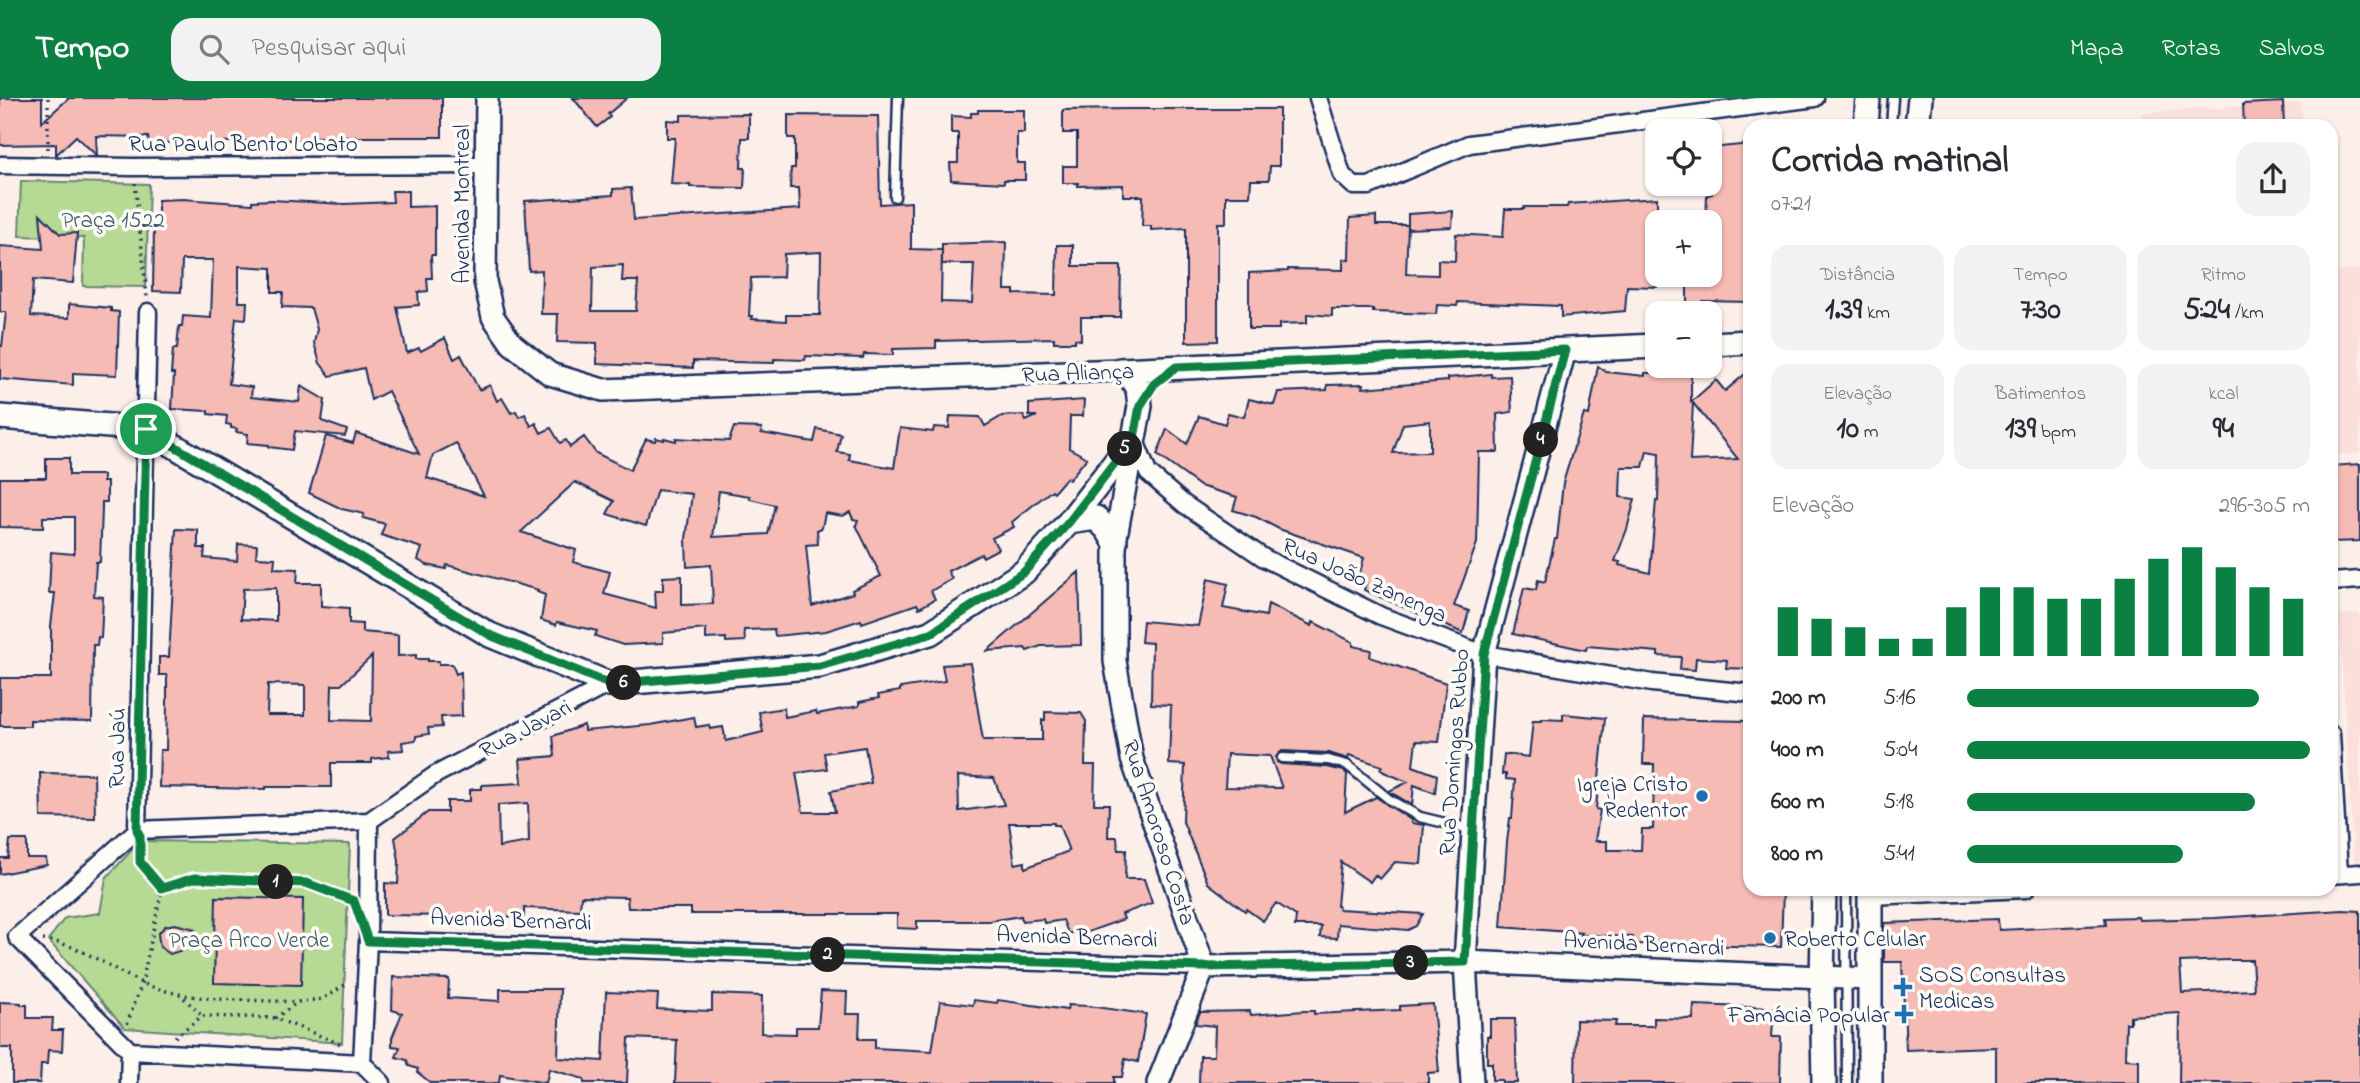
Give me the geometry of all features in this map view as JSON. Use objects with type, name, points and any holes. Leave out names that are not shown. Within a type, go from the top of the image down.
[{"type":"main road","points":[[1866,119],[1868,98]]},
{"type":"main road","points":[[1918,119],[1920,98]]},
{"type":"main road","points":[[1722,343],[1743,342]]},
{"type":"main road","name":"Rua Aliança","points":[[1120,370],[1645,347]]},
{"type":"main road","name":"Rua Amoroso Costa","points":[[1134,438],[1140,406],[1154,384],[1176,367]]},
{"type":"main road","points":[[1120,370],[1131,378],[1138,389],[1140,406]]},
{"type":"main road","points":[[0,417],[146,429],[490,635],[609,684]]},
{"type":"main road","name":"Rua Javari","points":[[609,684],[820,666],[930,634],[1024,572],[1069,522],[1134,438]]},
{"type":"main road","points":[[1069,522],[1096,518],[1115,542]]},
{"type":"main road","points":[[1824,896],[1822,978],[1829,1076]]},
{"type":"main road","points":[[1865,1077],[1870,896]]},
{"type":"street","name":"Avenida Montreal","points":[[487,98],[485,281],[493,317],[512,344]]},
{"type":"street","points":[[1318,98],[1342,175],[1354,186],[1369,186],[1469,144],[1815,98]]},
{"type":"street","name":"Rua Paulo Bento Lobato","points":[[0,165],[487,165]]},
{"type":"street","name":"Rua Jaú","points":[[137,830],[148,312]]},
{"type":"street","name":"Rua Aliança","points":[[512,344],[550,374],[603,390],[1120,370]]},
{"type":"street","name":"Rua Domingos Rubbo","points":[[1472,1083],[1465,962],[1484,654],[1565,350]]},
{"type":"street","name":"Rua João Zanenga","points":[[1134,438],[1148,473],[1184,505],[1264,558],[1381,616],[1484,654],[1652,683],[1743,692]]},
{"type":"street","name":"Rua Amoroso Costa","points":[[1134,438],[1115,542],[1115,661],[1132,759],[1204,967]]},
{"type":"street","points":[[2338,582],[2360,580]]},
{"type":"street","name":"Rua Javari","points":[[369,821],[435,775],[609,684]]},
{"type":"street","points":[[362,1063],[368,941],[369,821],[137,830],[8,936],[130,1051],[362,1063],[382,1083]]},
{"type":"street","points":[[2338,875],[2360,873]]},
{"type":"street","name":"Avenida Bernardi","points":[[368,941],[1204,967],[1465,962],[1869,979]]},
{"type":"street","points":[[1158,1083],[1204,967]]},
{"type":"street","points":[[129,1083],[130,1051]]},
{"type":"lane","points":[[895,197],[898,98]]},
{"type":"lane","points":[[1892,119],[1893,98]]},
{"type":"lane","points":[[1282,758],[1328,760],[1347,765],[1390,800],[1420,817],[1473,830]]},
{"type":"lane","points":[[1846,896],[1847,1083]]},
{"type":"path","points":[[47,165],[48,98]]},
{"type":"path","points":[[133,167],[148,312]]},
{"type":"path","points":[[137,830],[140,836],[140,862],[162,888]]},
{"type":"path","points":[[162,888],[194,878],[306,883],[354,901]]},
{"type":"path","points":[[130,1051],[123,1034],[142,983],[162,888]]},
{"type":"path","points":[[8,936],[48,940],[94,957],[142,983],[183,996],[298,1002],[323,999],[349,982]]},
{"type":"path","points":[[183,996],[202,1016]]},
{"type":"path","points":[[275,1018],[298,1002]]},
{"type":"path","points":[[173,1038],[202,1016],[275,1018],[342,1043],[362,1063]]},
{"type":"shaded area","points":[[2301,103],[2302,119],[2141,119],[2141,113]]},
{"type":"shaded area","points":[[2360,270],[2360,453],[2338,455],[2338,272]]},
{"type":"shaded area","points":[[2360,613],[2360,860],[2354,860],[2339,615]]},
{"type":"green space","name":"Praça 1522","points":[[21,181],[149,184],[146,287],[83,286],[84,238],[19,236]]},
{"type":"green space","name":"Praça Arco Verde","points":[[140,841],[350,844],[342,1043],[125,1028],[48,940],[65,918],[100,913],[106,878]]},
{"type":"building","points":[[0,98],[42,98],[42,122],[69,98],[442,98],[442,137],[316,137],[224,142],[223,152],[208,152],[207,142],[149,143],[148,137],[96,136],[97,156],[76,136],[56,155],[56,144],[0,145]]},
{"type":"building","points":[[573,98],[627,98],[597,127]]},
{"type":"building","points":[[2283,102],[2284,119],[2244,119],[2243,104]]},
{"type":"building","points":[[1279,109],[1279,166],[1270,166],[1269,180],[1251,180],[1250,196],[1226,196],[1226,223],[1218,223],[1218,341],[1186,342],[1186,228],[1151,230],[1151,226],[1142,226],[1143,196],[1123,196],[1123,185],[1078,186],[1078,183],[1063,183],[1063,166],[1077,166],[1077,133],[1063,133],[1063,110]]},
{"type":"building","points":[[978,110],[1024,110],[1024,133],[1017,133],[1017,163],[1025,163],[1025,180],[1004,180],[1004,183],[951,180],[950,163],[958,163],[958,133],[951,133],[951,116],[971,117],[971,113],[978,113]]},
{"type":"building","points":[[749,114],[749,138],[742,138],[741,168],[745,168],[744,188],[671,184],[675,138],[667,138],[667,120],[681,121],[681,115]]},
{"type":"building","points":[[788,115],[878,116],[880,204],[911,202],[911,249],[942,250],[942,244],[1006,242],[1005,290],[1014,290],[1014,294],[1056,295],[1057,245],[1073,245],[1073,266],[1121,266],[1120,317],[1081,317],[1081,340],[1075,339],[1075,342],[1054,342],[1054,338],[936,341],[936,348],[893,349],[893,355],[864,354],[863,358],[806,356],[805,360],[774,359],[774,363],[693,361],[693,368],[597,364],[597,343],[557,342],[558,314],[541,314],[542,270],[529,271],[525,201],[613,195],[613,189],[631,188],[634,220],[800,209],[799,188],[790,188],[791,168],[795,168],[795,138],[788,138]],"holes":[[[942,250],[942,264],[974,264],[972,303],[941,302]],[[821,252],[820,315],[786,315],[786,321],[752,319],[753,316],[749,316],[751,278],[783,277],[784,254]],[[623,265],[622,281],[638,281],[636,311],[592,311],[593,267]]]},
{"type":"building","points":[[1743,145],[1743,302],[1687,301],[1687,287],[1722,287],[1722,210],[1706,210],[1707,196],[1722,196],[1722,147]]},
{"type":"building","points":[[392,191],[408,191],[408,207],[435,206],[435,255],[431,255],[432,278],[427,278],[428,291],[418,292],[419,305],[397,307],[407,353],[419,348],[421,351],[445,338],[454,359],[461,355],[479,390],[490,385],[497,401],[502,398],[511,413],[516,411],[519,417],[525,414],[531,426],[536,423],[541,433],[551,428],[560,443],[566,440],[570,447],[584,437],[596,453],[630,470],[646,439],[729,441],[734,427],[762,428],[761,433],[814,442],[817,429],[841,434],[837,452],[850,454],[849,460],[894,468],[900,428],[933,432],[934,427],[949,428],[950,416],[980,417],[985,426],[1002,416],[1023,415],[1026,421],[1037,416],[1029,416],[1029,404],[1084,400],[1083,416],[1070,416],[1069,448],[1087,458],[1069,480],[1066,478],[1054,492],[1052,490],[1012,522],[1014,527],[992,538],[998,549],[983,557],[981,554],[948,571],[952,579],[931,591],[935,599],[919,608],[917,604],[862,623],[861,620],[826,631],[775,636],[774,629],[744,630],[745,641],[726,642],[726,638],[706,639],[706,629],[663,633],[663,643],[623,645],[595,636],[597,631],[541,620],[545,595],[537,592],[538,590],[447,565],[446,569],[427,565],[418,560],[422,548],[381,535],[385,524],[363,518],[364,514],[342,509],[309,493],[326,436],[353,443],[356,433],[419,454],[388,391],[371,400],[364,368],[330,376],[320,363],[314,343],[317,329],[311,308],[282,307],[283,292],[272,292],[272,268],[239,266],[239,302],[247,302],[246,319],[236,318],[229,384],[252,387],[251,397],[299,402],[301,386],[325,400],[322,421],[347,430],[345,436],[295,431],[292,450],[269,447],[247,443],[248,434],[236,432],[237,429],[226,424],[227,416],[208,414],[208,411],[172,409],[173,349],[177,349],[179,326],[182,326],[183,316],[211,318],[213,260],[182,260],[181,292],[153,291],[154,224],[158,224],[158,200],[252,204],[252,201],[272,200],[344,204],[393,202]],"holes":[[[456,443],[484,496],[427,478],[433,455]],[[575,482],[614,501],[607,514],[646,526],[657,490],[692,494],[686,539],[687,567],[711,565],[713,604],[682,605],[682,576],[663,577],[663,591],[655,591],[656,608],[604,594],[610,572],[573,562],[576,550],[521,532]],[[719,491],[750,496],[750,499],[775,505],[768,534],[713,537]],[[850,512],[853,519],[858,520],[856,525],[881,576],[852,590],[853,593],[812,606],[806,545],[818,544],[817,530],[822,528],[825,513],[843,516]]]},
{"type":"building","points":[[1657,198],[1657,210],[1645,210],[1645,287],[1627,286],[1625,311],[1561,317],[1561,306],[1458,302],[1457,306],[1437,305],[1436,314],[1332,309],[1332,316],[1307,314],[1307,323],[1279,324],[1279,329],[1249,329],[1249,273],[1288,269],[1343,270],[1343,259],[1349,260],[1350,218],[1376,216],[1376,225],[1408,225],[1406,274],[1438,275],[1438,260],[1455,261],[1456,234],[1503,237],[1505,209],[1567,207],[1568,204]]},
{"type":"building","points":[[1453,211],[1452,227],[1408,229],[1408,214]]},
{"type":"building","points":[[40,214],[60,234],[77,233],[73,283],[33,280],[31,316],[69,318],[69,304],[111,308],[111,311],[119,312],[117,375],[73,373],[73,385],[0,379],[0,346],[6,312],[0,312],[0,246],[43,249]]},
{"type":"building","points":[[1598,366],[1606,372],[1645,378],[1691,378],[1691,402],[1716,380],[1725,391],[1743,376],[1743,669],[1726,668],[1727,660],[1696,658],[1695,670],[1680,669],[1681,657],[1658,656],[1658,652],[1587,646],[1586,650],[1513,634],[1524,588],[1536,590],[1538,580],[1545,582],[1557,539],[1563,483],[1584,414],[1589,415]],"holes":[[[1693,403],[1738,459],[1690,461]],[[1647,451],[1659,453],[1658,501],[1656,500],[1650,573],[1619,565],[1620,562],[1615,561],[1635,499],[1620,497],[1621,467],[1643,467]]]},
{"type":"building","points":[[1491,374],[1491,377],[1510,376],[1512,412],[1497,414],[1498,452],[1479,452],[1477,543],[1454,606],[1469,611],[1463,633],[1364,590],[1366,582],[1358,579],[1364,558],[1233,510],[1237,497],[1200,486],[1157,455],[1167,429],[1187,444],[1199,416],[1225,424],[1228,413],[1244,417],[1249,399],[1274,405],[1278,392],[1327,390],[1327,385],[1364,384],[1363,388],[1448,381],[1448,378]],"holes":[[[1430,421],[1430,452],[1393,453],[1403,424]]]},
{"type":"building","points":[[46,458],[69,458],[69,475],[103,475],[103,482],[107,482],[107,502],[102,502],[100,562],[96,562],[94,596],[103,597],[101,638],[98,637],[97,645],[93,645],[92,721],[30,720],[30,726],[0,726],[0,678],[51,678],[51,626],[55,593],[49,593],[51,552],[74,554],[74,517],[43,517],[43,528],[0,527],[0,478],[46,478]]},
{"type":"building","points":[[2360,464],[2360,541],[2338,542],[2338,466]]},
{"type":"building","points":[[176,529],[198,530],[198,548],[205,548],[204,558],[237,561],[238,544],[257,545],[256,557],[275,558],[274,568],[298,569],[297,583],[321,583],[321,606],[349,608],[349,623],[362,624],[362,632],[398,635],[398,656],[416,655],[416,659],[452,664],[456,674],[461,672],[462,716],[441,717],[442,727],[428,728],[429,734],[402,742],[403,750],[388,751],[389,757],[372,759],[372,763],[331,763],[331,787],[159,787],[160,750],[166,750],[167,675],[159,675],[159,657],[169,657]],"holes":[[[276,588],[276,621],[241,619],[243,589]],[[372,656],[371,721],[331,720],[332,685],[341,685]],[[268,684],[305,685],[305,715],[267,715]]]},
{"type":"building","points":[[1079,572],[1081,645],[1041,646],[1027,651],[1025,648],[987,651]]},
{"type":"building","points":[[1208,579],[1228,584],[1223,608],[1266,616],[1268,604],[1312,626],[1313,622],[1353,642],[1353,646],[1371,650],[1370,657],[1446,683],[1439,742],[1416,741],[1413,766],[1437,775],[1435,793],[1414,785],[1412,805],[1389,791],[1408,782],[1384,772],[1380,769],[1382,766],[1349,755],[1348,759],[1329,753],[1282,751],[1276,757],[1281,764],[1344,771],[1347,774],[1345,812],[1376,797],[1411,820],[1411,823],[1424,825],[1421,864],[1395,862],[1380,879],[1375,875],[1370,882],[1341,862],[1337,906],[1339,909],[1423,914],[1416,926],[1408,930],[1338,924],[1337,938],[1320,937],[1321,926],[1295,926],[1296,916],[1276,903],[1263,921],[1208,883],[1183,822],[1185,765],[1169,764],[1171,705],[1151,704],[1152,643],[1141,642],[1143,621],[1198,626]],"holes":[[[1227,754],[1270,756],[1282,788],[1225,787]]]},
{"type":"building","points":[[970,663],[983,740],[1042,740],[1042,720],[1045,720],[1045,712],[1081,713],[1086,721],[1085,765],[1095,765],[1094,804],[1109,804],[1108,837],[1117,837],[1118,850],[1126,850],[1125,879],[1144,879],[1152,903],[1122,914],[1124,919],[1085,933],[1068,933],[1063,920],[1044,923],[1043,919],[1022,921],[1021,916],[989,921],[917,921],[917,929],[897,928],[897,914],[691,914],[691,908],[628,908],[627,897],[581,896],[580,910],[524,908],[524,917],[385,915],[385,883],[398,884],[399,861],[395,838],[428,812],[447,812],[447,801],[470,801],[470,790],[482,789],[482,785],[522,783],[520,759],[555,756],[553,736],[584,725],[584,731],[650,725],[694,717],[696,727],[723,727],[726,741],[763,732],[759,712],[784,708],[785,717],[859,706],[859,702],[900,691],[900,688],[945,681],[942,665]],"holes":[[[865,747],[871,783],[831,791],[835,812],[803,812],[796,773],[827,769],[824,753]],[[958,776],[994,778],[1004,805],[959,811]],[[528,803],[529,842],[499,847],[498,805]],[[1009,823],[1059,825],[1069,851],[1025,868],[1025,862],[1015,864]]]},
{"type":"building","points":[[1563,714],[1605,718],[1596,809],[1600,810],[1595,841],[1607,841],[1607,850],[1641,850],[1642,829],[1653,829],[1654,764],[1643,764],[1644,719],[1743,721],[1743,896],[1783,896],[1781,947],[1633,944],[1633,937],[1501,927],[1515,780],[1506,779],[1506,774],[1502,774],[1504,754],[1529,757],[1533,721],[1563,720]]},
{"type":"building","points":[[40,773],[94,774],[95,818],[41,817]]},
{"type":"building","points":[[10,840],[27,840],[27,858],[46,858],[47,865],[0,874],[0,858],[8,858]]},
{"type":"building","points":[[216,897],[303,899],[301,985],[214,983]]},
{"type":"building","points":[[2360,911],[2360,1083],[2179,1083],[2180,1013],[2130,1016],[2130,1023],[2126,1023],[2125,1059],[2139,1060],[2139,1083],[1996,1083],[1996,1047],[1906,1050],[1902,962],[1884,962],[1884,923],[1998,919],[1999,930],[2106,925],[2105,918],[2215,918]],"holes":[[[2252,960],[2254,990],[2182,993],[2180,962]]]},
{"type":"building","points":[[175,924],[195,929],[183,950],[170,954],[160,947],[158,934],[165,926]]},
{"type":"building","points":[[393,977],[449,979],[448,998],[500,1001],[500,989],[560,989],[558,1058],[603,1061],[606,992],[658,994],[657,1009],[712,1011],[712,994],[762,996],[761,1033],[796,1034],[796,1027],[818,1027],[821,991],[847,992],[846,1014],[860,1014],[859,1039],[875,1039],[875,1048],[932,1051],[940,1001],[973,1005],[974,1000],[997,1003],[998,1000],[1067,1010],[1068,1005],[1088,1006],[1146,1014],[1138,1062],[1125,1059],[1122,1077],[1114,1077],[1114,1083],[675,1083],[677,1040],[629,1038],[627,1083],[584,1083],[584,1079],[549,1069],[546,1083],[500,1075],[499,1083],[431,1083],[417,1072],[418,1069],[409,1066],[407,1060],[396,1057],[400,1047],[392,1046],[392,1038],[402,1013],[392,1010]]},
{"type":"building","points":[[0,1002],[27,1005],[27,1018],[53,1018],[52,1030],[63,1030],[62,1051],[48,1050],[47,1064],[41,1064],[40,1083],[12,1083],[12,1048],[0,1048]]},
{"type":"building","points":[[1433,1004],[1439,1072],[1428,1073],[1428,1083],[1199,1083],[1200,1056],[1214,1056],[1215,1026],[1195,1024],[1200,1012],[1250,1011],[1251,1015],[1314,1011],[1314,1014],[1400,1010],[1400,1006]]},
{"type":"building","points":[[1694,1005],[1774,1008],[1772,1037],[1781,1037],[1780,1083],[1575,1083],[1576,1020],[1616,1021],[1615,1026],[1654,1026],[1654,1018],[1693,1019]]},
{"type":"building","points":[[1490,1019],[1515,1019],[1517,1083],[1492,1080],[1492,1063],[1487,1063]]},
{"type":"place","name":"Igreja Cristo Redentor","points":[[1702,796]]},
{"type":"place","name":"Roberto Celular","points":[[1770,938]]},
{"type":"place","name":"SOS Consultas Medicas","points":[[1903,987]]},
{"type":"place","name":"Famácia Popular","points":[[1904,1014]]},
{"type":"route","points":[[1565,350],[1484,654],[1465,962],[1204,967],[368,941],[354,901],[306,883],[194,878],[162,888],[140,862],[140,836],[137,830],[146,429],[490,635],[609,684],[820,666],[930,634],[1024,572],[1069,522],[1134,438],[1140,406],[1154,384],[1176,367],[1565,350]]}]
